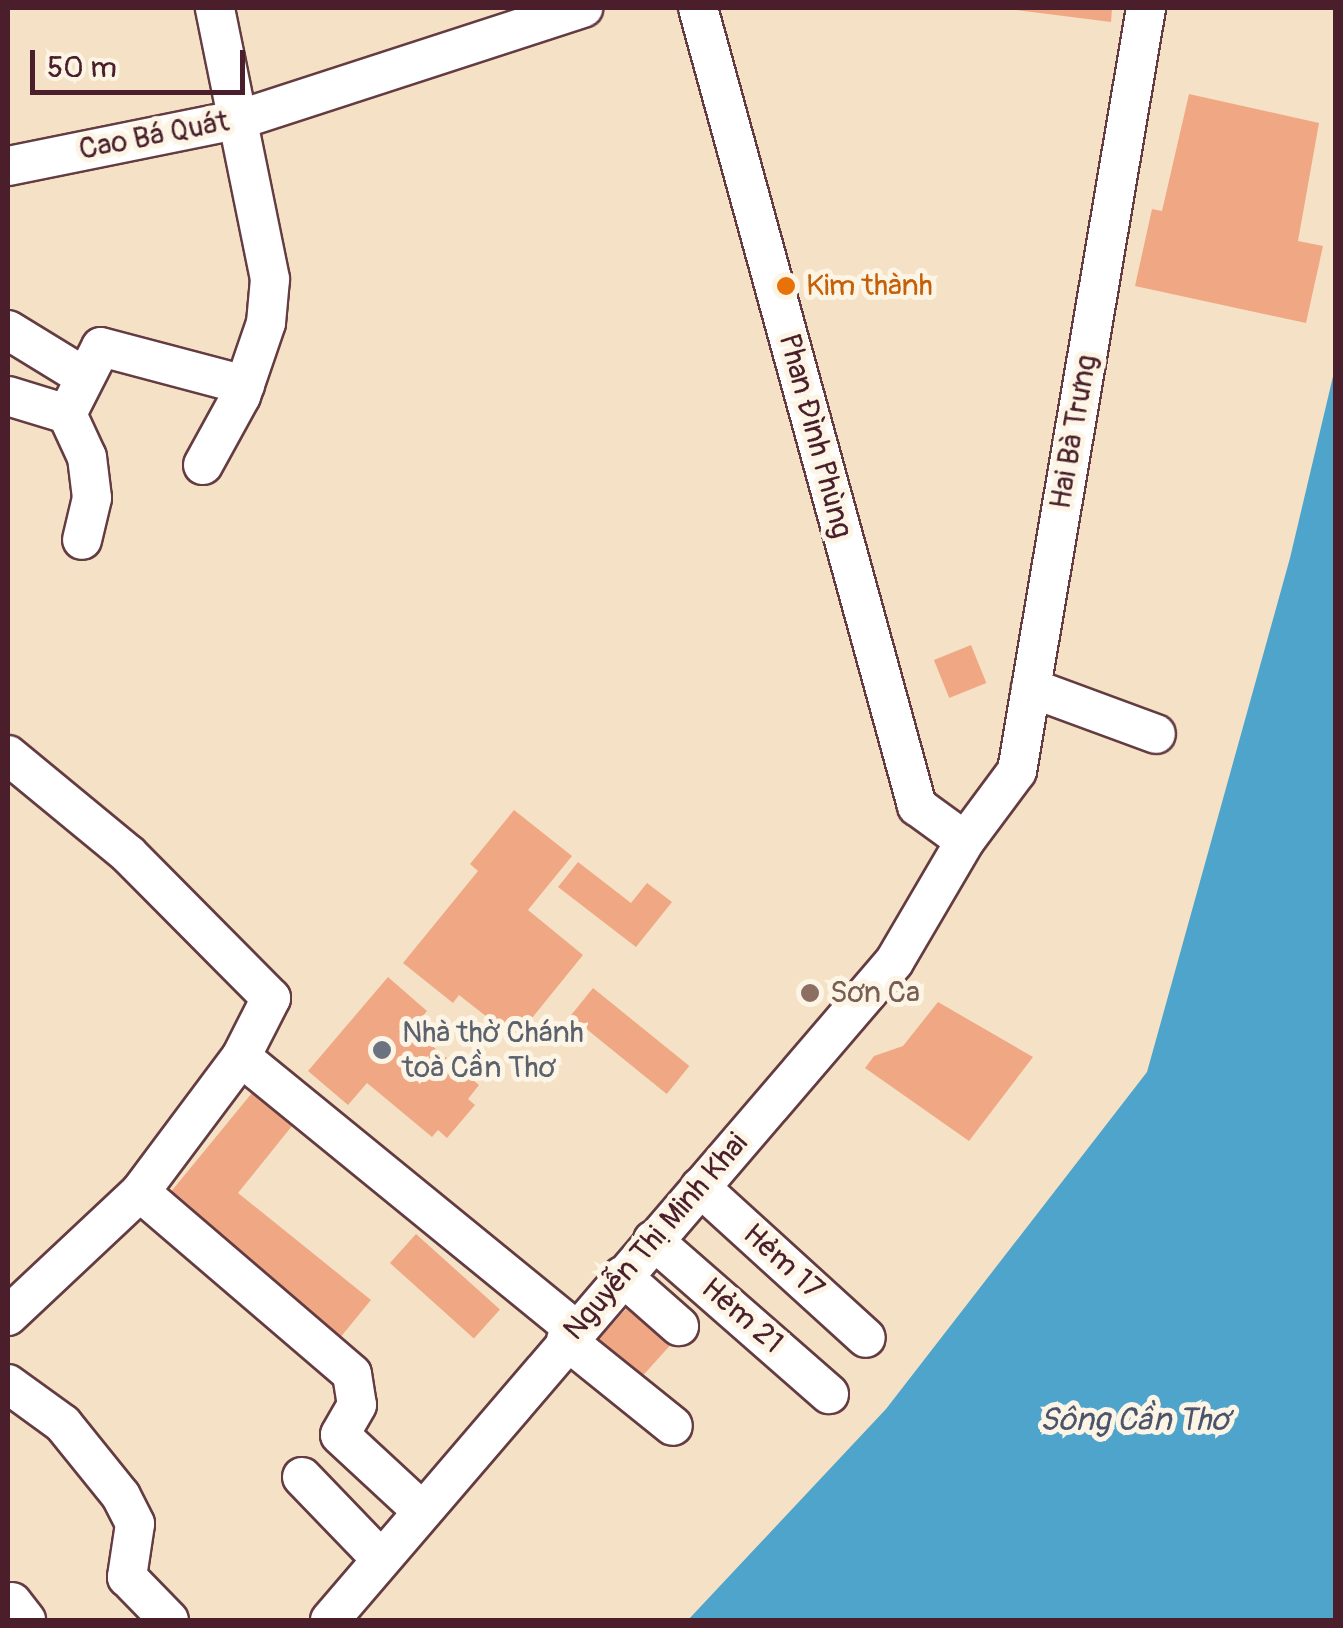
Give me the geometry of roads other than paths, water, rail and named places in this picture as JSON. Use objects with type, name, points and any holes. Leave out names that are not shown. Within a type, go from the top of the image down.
[{"type":"street","points":[[203,465],[245,385],[266,323],[270,278],[241,119],[215,8]]},
{"type":"street","name":"Cao Bá Quát","points":[[8,166],[241,119],[583,8]]},
{"type":"street","name":"Phan Đình Phùng","points":[[698,8],[917,806],[966,841]]},
{"type":"street","name":"Hai Bà Trưng","points":[[966,841],[1017,771],[1146,8]]},
{"type":"street","points":[[8,330],[83,376]]},
{"type":"street","points":[[67,414],[100,347],[245,385]]},
{"type":"street","points":[[9,396],[67,414],[88,457],[92,498],[82,540]]},
{"type":"street","points":[[1030,688],[1156,734]]},
{"type":"street","points":[[8,754],[128,854],[271,998],[241,1058],[140,1192],[8,1316]]},
{"type":"street","name":"Nguyễn Thị Minh Khai","points":[[330,1620],[571,1334],[894,962],[966,841]]},
{"type":"street","points":[[241,1058],[571,1334],[672,1426]]},
{"type":"street","name":"Hẻm 17","points":[[700,1187],[866,1338]]},
{"type":"street","points":[[140,1192],[352,1374],[357,1405],[340,1434],[421,1510]]},
{"type":"street","name":"Hẻm 21","points":[[654,1240],[829,1394]]},
{"type":"street","points":[[622,1276],[679,1326]]},
{"type":"street","points":[[8,1384],[63,1424],[121,1496],[136,1524],[128,1576],[169,1620]]},
{"type":"street","points":[[302,1477],[381,1559]]},
{"type":"water","name":"Sông Cần Thơ","points":[[1335,368],[1335,1620],[688,1620],[886,1409],[1147,1072],[1290,558]]},
{"type":"place","name":"Kim thành","points":[[786,286]]},
{"type":"place","name":"Sơn Ca","points":[[810,993]]},
{"type":"place","name":"Nhà thờ Chánh toà Cần Thơ","points":[[382,1050]]}]
